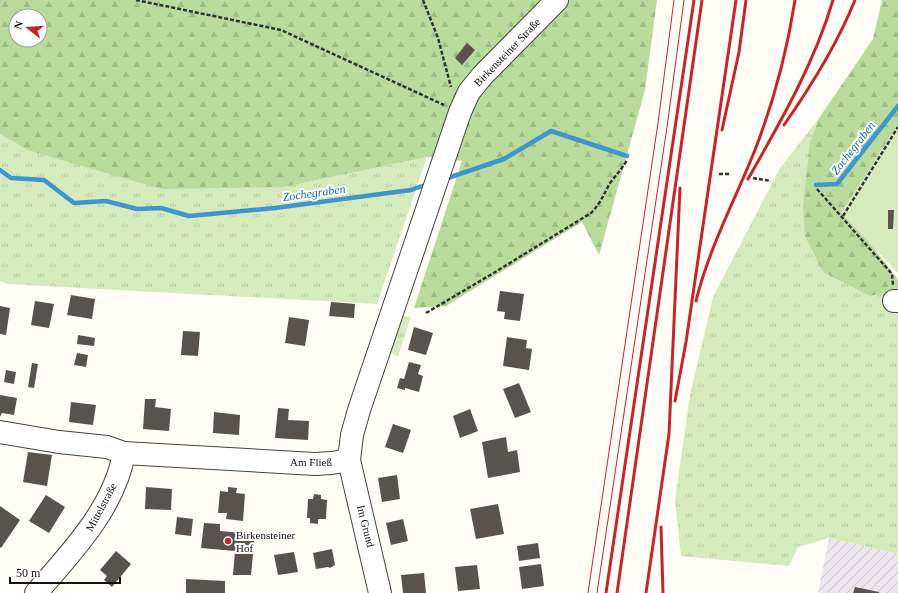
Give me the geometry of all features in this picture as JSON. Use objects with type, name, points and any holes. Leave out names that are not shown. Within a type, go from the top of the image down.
[{"type":"street","name":"Birkensteiner Straße","points":[[349,460],[352,435],[359,410],[431,199],[443,161],[456,110],[482,76],[558,0]]},
{"type":"street","name":"Am Fließ","points":[[0,432],[59,442],[108,447],[124,453],[315,464],[349,460]]},
{"type":"street","name":"Mittelstraße","points":[[36,593],[90,530],[113,485],[124,453]]},
{"type":"street","name":"Im Grund","points":[[349,460],[380,593]]},
{"type":"path","points":[[136,0],[281,30],[456,110]]},
{"type":"path","points":[[423,0],[438,38],[456,110]]},
{"type":"path","points":[[843,216],[898,127]]},
{"type":"path","points":[[426,313],[591,213],[599,205],[609,185],[621,171],[627,160]]},
{"type":"path","points":[[719,174],[729,174]]},
{"type":"path","points":[[753,178],[771,181]]},
{"type":"path","points":[[817,189],[843,216],[892,274],[896,301]]},
{"type":"shaded area","points":[[829,538],[898,554],[898,593],[818,593]]},
{"type":"green space","points":[[0,0],[657,0],[645,90],[599,255],[582,222],[446,306],[414,308],[462,161],[427,157],[284,187],[162,189],[27,150],[0,134]]},
{"type":"green space","points":[[882,0],[898,0],[898,137],[850,216],[898,280],[898,290],[870,296],[823,272],[805,236],[803,208],[810,142],[819,118],[873,39]]},
{"type":"green space","points":[[819,118],[810,142],[898,290],[898,554],[829,538],[798,547],[789,566],[681,556],[675,500],[690,395],[713,297],[780,168]]},
{"type":"green space","points":[[898,124],[898,273],[841,213]]},
{"type":"green space","points":[[0,134],[27,150],[284,187],[427,157],[377,304],[8,284],[0,281]]},
{"type":"green space","points":[[404,316],[411,317],[398,356],[385,351],[399,318]]},
{"type":"building","points":[[467,43],[475,50],[462,65],[455,58]]},
{"type":"building","points":[[888,210],[894,210],[893,229],[888,229]]},
{"type":"building","points":[[500,291],[524,294],[520,321],[504,319],[505,312],[497,311]]},
{"type":"building","points":[[71,295],[95,299],[92,319],[67,315]]},
{"type":"building","points":[[35,301],[54,304],[49,328],[31,325]]},
{"type":"building","points":[[331,302],[355,304],[354,318],[329,316]]},
{"type":"building","points":[[0,306],[10,308],[6,335],[0,334]]},
{"type":"building","points":[[289,317],[309,320],[305,346],[285,343]]},
{"type":"building","points":[[414,327],[433,333],[426,355],[408,350]]},
{"type":"building","points":[[183,331],[200,332],[198,356],[181,355]]},
{"type":"building","points":[[78,335],[95,338],[94,346],[77,344]]},
{"type":"building","points":[[507,337],[527,340],[526,348],[532,349],[529,370],[503,366]]},
{"type":"building","points":[[77,353],[88,355],[86,367],[74,365]]},
{"type":"building","points":[[409,362],[421,365],[418,374],[423,376],[419,392],[405,388],[405,390],[397,388],[400,378],[404,379]]},
{"type":"building","points":[[32,363],[38,364],[34,388],[28,387]]},
{"type":"building","points":[[6,370],[16,372],[14,384],[4,382]]},
{"type":"building","points":[[519,383],[531,412],[515,418],[503,389]]},
{"type":"building","points":[[0,395],[17,398],[14,415],[2,413],[0,417]]},
{"type":"building","points":[[145,399],[156,399],[155,407],[171,409],[169,431],[143,429]]},
{"type":"building","points":[[71,402],[96,405],[93,425],[69,422]]},
{"type":"building","points":[[278,408],[289,409],[288,420],[309,421],[308,440],[275,438]]},
{"type":"building","points":[[470,409],[478,431],[460,438],[453,416]]},
{"type":"building","points":[[214,412],[240,415],[239,435],[213,433]]},
{"type":"building","points":[[393,424],[411,430],[403,453],[385,447]]},
{"type":"building","points":[[506,437],[508,452],[517,450],[520,472],[488,478],[482,442]]},
{"type":"building","points":[[28,452],[52,455],[47,486],[23,482]]},
{"type":"building","points":[[397,475],[400,499],[382,502],[378,478]]},
{"type":"building","points":[[146,487],[172,489],[171,510],[145,509]]},
{"type":"building","points":[[228,487],[237,488],[236,493],[245,494],[243,521],[226,519],[227,513],[218,513],[220,491],[228,492]]},
{"type":"building","points":[[314,494],[321,495],[321,499],[327,500],[326,519],[318,519],[318,524],[310,523],[310,518],[307,518],[308,499],[313,499]]},
{"type":"building","points":[[46,495],[65,507],[49,533],[29,521]]},
{"type":"building","points":[[498,504],[504,534],[476,539],[470,509]]},
{"type":"building","points":[[0,506],[20,520],[1,548],[0,547]]},
{"type":"building","points":[[177,517],[193,519],[191,536],[175,534]]},
{"type":"building","points":[[403,519],[408,541],[391,545],[386,523]]},
{"type":"building","points":[[204,523],[220,524],[220,531],[255,534],[251,575],[233,575],[235,551],[201,548]]},
{"type":"building","points":[[538,543],[540,558],[519,561],[517,546]]},
{"type":"building","points":[[332,549],[335,565],[330,568],[316,569],[313,553]]},
{"type":"building","points":[[116,551],[131,564],[112,587],[104,580],[107,576],[100,570]]},
{"type":"building","points":[[294,552],[298,572],[278,575],[274,555]]},
{"type":"building","points":[[541,564],[544,586],[522,589],[519,567]]},
{"type":"building","points":[[477,565],[480,589],[458,591],[455,567]]},
{"type":"building","points":[[424,573],[426,593],[403,593],[401,575]]},
{"type":"building","points":[[186,579],[225,581],[225,593],[186,593]]},
{"type":"building","points":[[855,587],[879,592],[879,593],[853,593]]},
{"type":"waterway","name":"Zochegraben","points":[[816,185],[837,184],[898,106]]},
{"type":"waterway","name":"Zochegraben","points":[[445,179],[504,159],[551,131],[627,156]]},
{"type":"waterway","name":"Zochegraben","points":[[0,170],[11,178],[44,180],[74,203],[106,201],[137,209],[161,208],[189,216],[275,208],[411,190],[428,184]]},
{"type":"tram line","points":[[588,593],[658,123],[674,0]]},
{"type":"tram line","points":[[597,593],[667,127],[684,0]]},
{"type":"railway","points":[[606,593],[694,0]]},
{"type":"railway","points":[[617,593],[702,0]]},
{"type":"railway","points":[[675,401],[686,342],[736,0]]},
{"type":"railway","points":[[722,130],[739,52],[746,0]]},
{"type":"railway","points":[[696,301],[701,281],[715,243],[755,150],[774,95],[784,57],[795,0]]},
{"type":"railway","points":[[748,179],[796,92],[816,47],[833,0]]},
{"type":"railway","points":[[784,125],[823,64],[840,33],[855,0]]},
{"type":"railway","points":[[646,593],[669,434],[680,188]]},
{"type":"railway","points":[[661,527],[663,593]]},
{"type":"place","name":"Birkensteiner Hof","points":[[228,541]]}]
